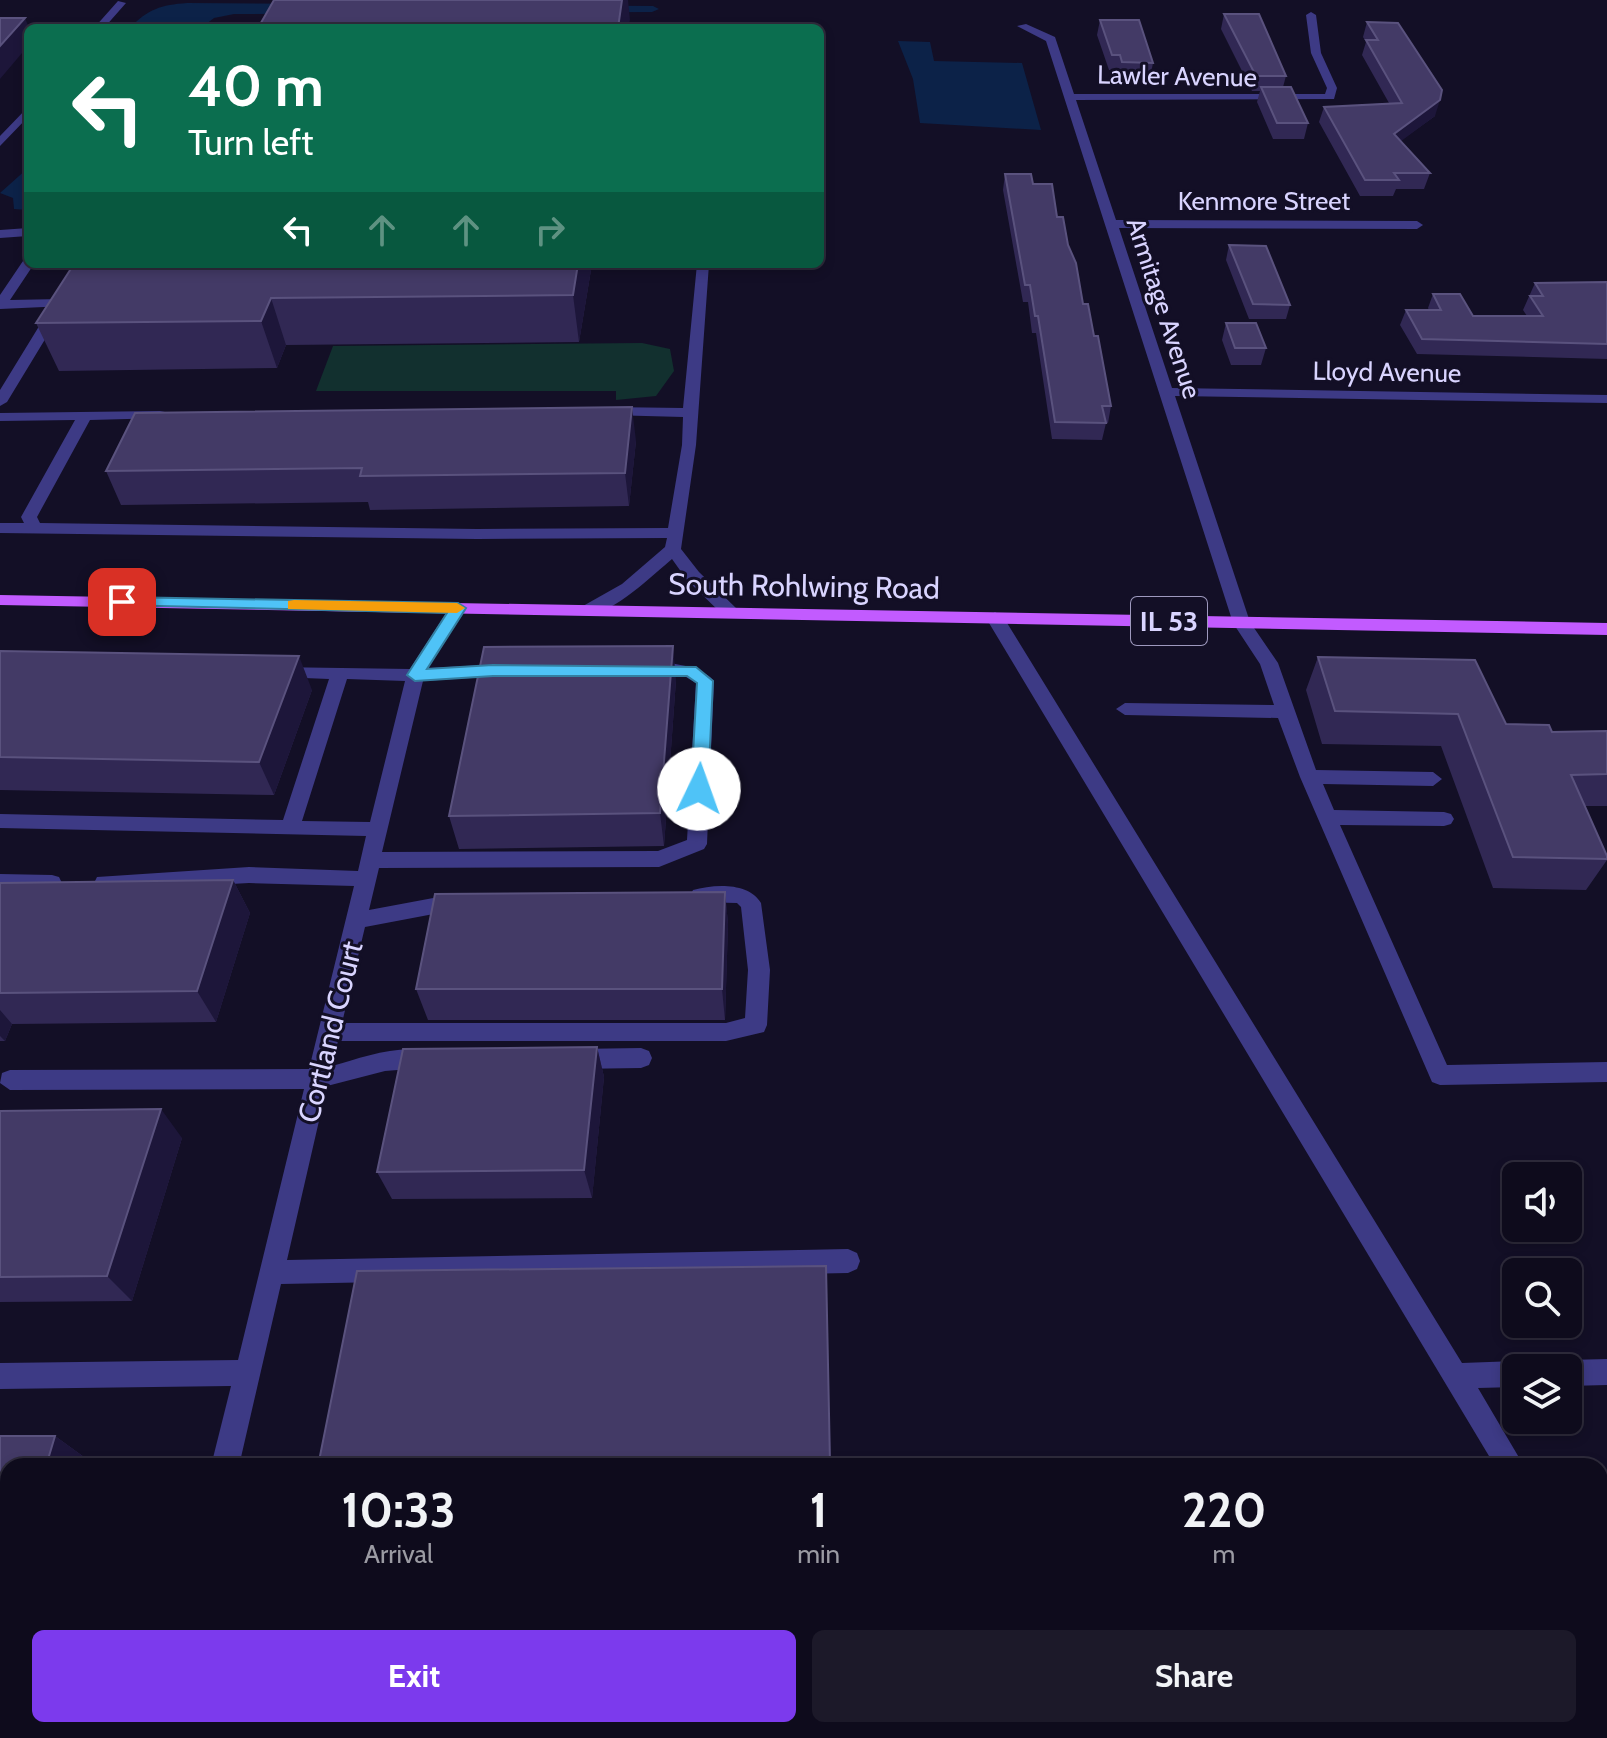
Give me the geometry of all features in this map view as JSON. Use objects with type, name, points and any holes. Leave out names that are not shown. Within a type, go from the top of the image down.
[{"type":"main road","name":"South Rohlwing Road","points":[[0,600],[1607,629]]},
{"type":"street","points":[[103,24],[121,3]]},
{"type":"street","name":"Lawler Avenue","points":[[1071,97],[1330,97],[1332,88],[1319,66],[1314,49],[1311,15]]},
{"type":"street","name":"Armitage Avenue","points":[[1022,26],[1051,39],[1242,623],[1269,663],[1309,777],[1440,1075],[1607,1072]]},
{"type":"street","points":[[0,143],[24,115]]},
{"type":"street","points":[[0,125],[16,125]]},
{"type":"street","name":"Kenmore Street","points":[[1110,224],[1417,225]]},
{"type":"street","points":[[0,234],[24,232]]},
{"type":"street","points":[[0,304],[25,268]]},
{"type":"street","points":[[589,610],[628,588],[674,541],[689,445],[703,268]]},
{"type":"street","points":[[0,402],[7,379],[68,290]]},
{"type":"street","points":[[0,304],[61,303]]},
{"type":"street","name":"Lloyd Avenue","points":[[1167,392],[1607,399]]},
{"type":"street","points":[[596,411],[690,413]]},
{"type":"street","points":[[0,417],[175,415]]},
{"type":"street","points":[[35,528],[29,517],[85,416]]},
{"type":"street","points":[[0,528],[477,534],[674,541]]},
{"type":"street","points":[[674,541],[693,576],[731,613]]},
{"type":"street","name":"Cortland Court","points":[[227,1458],[415,675],[458,608]]},
{"type":"street","points":[[995,618],[1505,1458]]},
{"type":"street","points":[[263,670],[415,675],[524,670]]},
{"type":"street","points":[[0,882],[94,883],[659,859],[697,844],[705,681],[690,671],[629,671]]},
{"type":"street","points":[[290,828],[340,672]]},
{"type":"street","points":[[1125,709],[1285,712]]},
{"type":"street","points":[[1309,777],[1433,779]]},
{"type":"street","points":[[1327,817],[1444,819]]},
{"type":"street","points":[[0,821],[378,829]]},
{"type":"street","points":[[331,1032],[726,1032],[756,1025],[759,970],[751,903],[741,895],[681,897]]},
{"type":"street","points":[[358,920],[458,901],[488,900]]},
{"type":"street","points":[[545,1059],[641,1058]]},
{"type":"street","points":[[10,1080],[319,1079],[385,1061],[449,1060]]},
{"type":"street","points":[[271,1272],[848,1261]]},
{"type":"street","points":[[1582,1373],[1607,1372]]},
{"type":"street","points":[[0,1376],[247,1373]]},
{"type":"street","points":[[1456,1376],[1502,1374]]},
{"type":"green space","points":[[642,343],[670,349],[674,371],[656,396],[616,400],[616,391],[316,391],[333,346]]},
{"type":"water","points":[[170,5],[653,6],[659,9],[652,12],[234,14],[214,18],[206,24],[134,24],[156,9]]},
{"type":"water","points":[[898,41],[930,42],[934,61],[1022,63],[1041,130],[920,123],[913,79]]},
{"type":"water","points":[[24,172],[24,210],[14,209],[13,198],[0,193]]},
{"type":"building","points":[[274,0],[622,0],[619,24],[260,24]]},
{"type":"building","points":[[1224,14],[1259,14],[1286,76],[1256,76]]},
{"type":"building","points":[[0,18],[25,18],[0,46]]},
{"type":"building","points":[[1100,20],[1139,20],[1153,63],[1122,62],[1120,55],[1112,55]]},
{"type":"building","points":[[1367,22],[1398,23],[1442,90],[1440,100],[1394,134],[1430,173],[1394,173],[1399,180],[1365,180],[1324,107],[1402,103],[1366,40],[1378,40]]},
{"type":"building","points":[[1261,87],[1291,87],[1308,123],[1277,123]]},
{"type":"building","points":[[1005,174],[1031,174],[1033,184],[1052,184],[1057,217],[1063,217],[1068,245],[1076,263],[1083,304],[1088,304],[1094,336],[1098,336],[1111,406],[1102,406],[1106,423],[1055,422],[1038,316],[1035,316],[1030,285],[1025,285]]},
{"type":"building","points":[[1229,245],[1266,246],[1290,305],[1253,304]]},
{"type":"building","points":[[71,268],[577,268],[573,295],[271,298],[261,321],[36,323]]},
{"type":"building","points":[[1607,282],[1607,344],[1422,339],[1406,310],[1441,310],[1433,294],[1460,294],[1473,316],[1543,316],[1530,296],[1543,296],[1535,283]]},
{"type":"building","points":[[1226,323],[1256,323],[1266,348],[1235,348]]},
{"type":"building","points":[[632,407],[625,473],[360,476],[362,468],[106,471],[135,413]]},
{"type":"building","points":[[673,646],[660,813],[449,816],[484,647]]},
{"type":"building","points":[[0,651],[299,656],[259,762],[0,757]]},
{"type":"building","points":[[1318,657],[1475,660],[1506,724],[1549,725],[1552,732],[1607,731],[1607,774],[1571,775],[1607,859],[1513,857],[1458,714],[1335,711]]},
{"type":"building","points":[[233,880],[197,991],[0,993],[0,883]]},
{"type":"building","points":[[725,892],[722,989],[416,989],[435,894]]},
{"type":"building","points":[[597,1047],[584,1170],[377,1172],[403,1049]]},
{"type":"building","points":[[161,1109],[107,1276],[0,1277],[0,1111]]},
{"type":"building","points":[[826,1266],[830,1458],[320,1458],[357,1271]]},
{"type":"building","points":[[0,1436],[55,1436],[48,1458],[0,1458]]},
{"type":"slow traffic","points":[[294,605],[457,608]]},
{"type":"route","points":[[122,602],[458,608],[415,675],[493,670],[690,671],[705,681],[699,789]]}]
